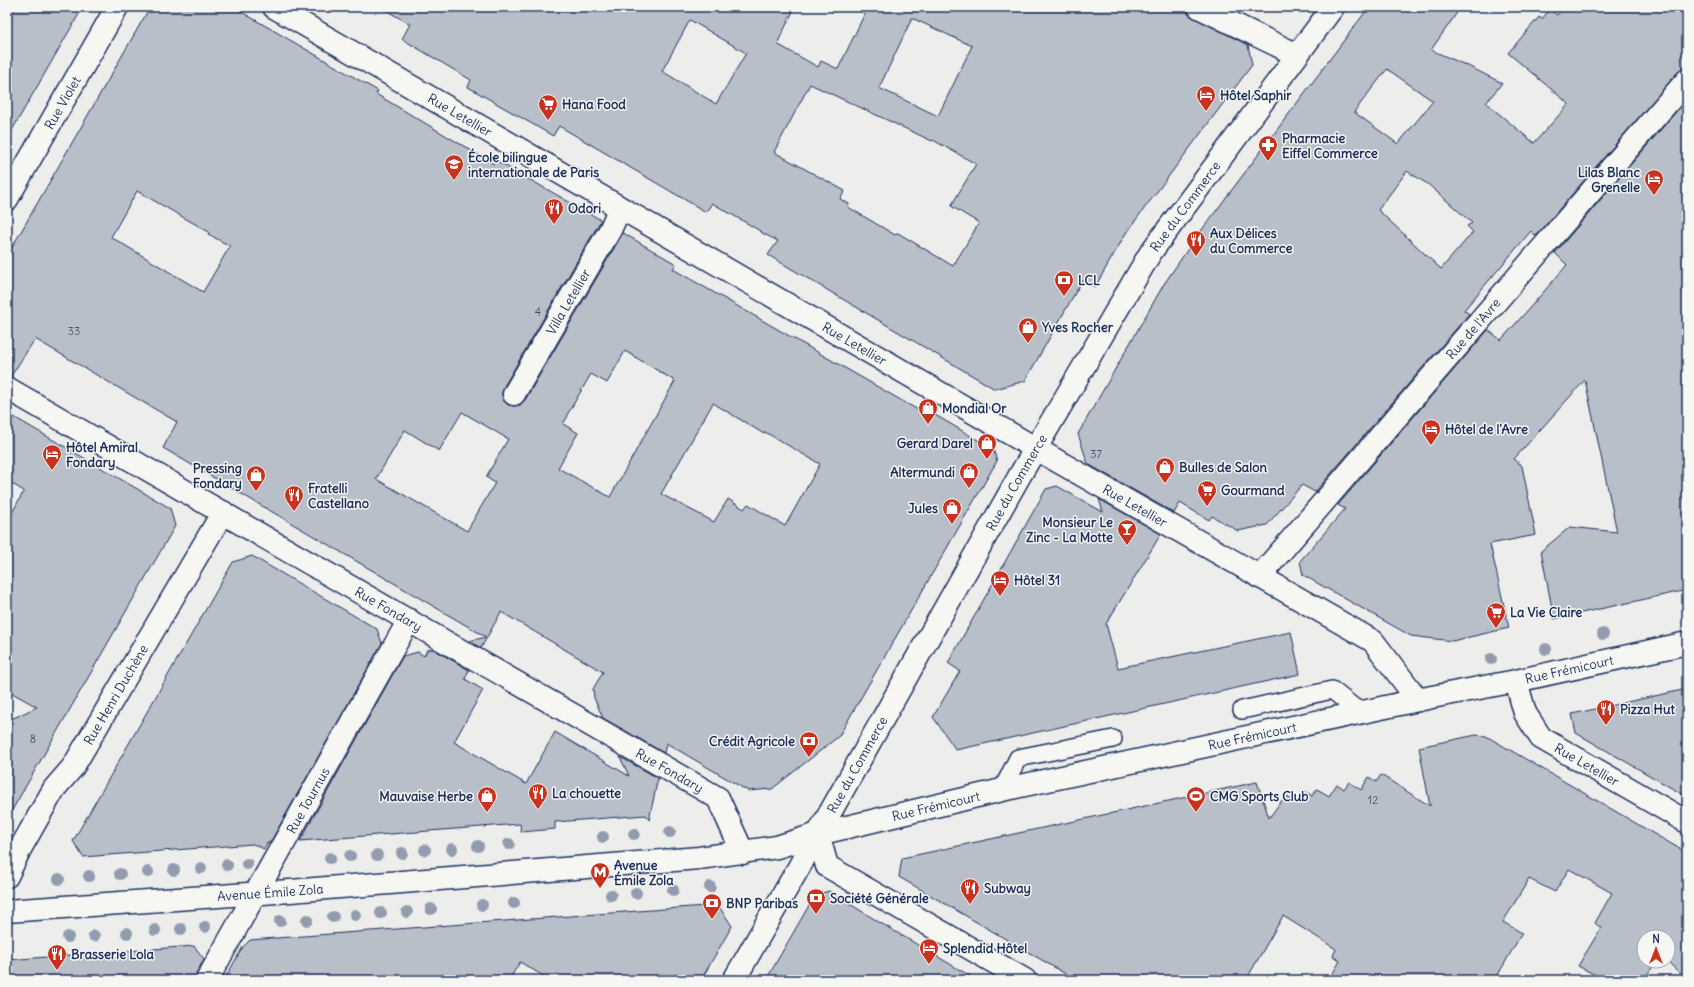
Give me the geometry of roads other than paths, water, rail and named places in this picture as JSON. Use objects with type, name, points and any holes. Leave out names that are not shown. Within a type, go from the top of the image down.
[{"type":"street","name":"Rue Violet","points":[[7,199],[117,7]]},
{"type":"street","name":"Rue Letellier","points":[[274,7],[1035,448],[1373,641],[1418,700]]},
{"type":"street","points":[[1199,7],[1297,55]]},
{"type":"street","name":"Rue du Commerce","points":[[734,980],[818,834],[1035,448],[1151,252],[1333,7]]},
{"type":"street","name":"Rue de l'Avre","points":[[1259,577],[1687,80]]},
{"type":"street","name":"Villa Letellier","points":[[514,394],[610,230],[620,208]]},
{"type":"street","name":"Rue Fondary","points":[[7,388],[718,798],[743,852]]},
{"type":"street","name":"Rue Henri Duchène","points":[[7,876],[20,849],[54,789],[73,767],[223,512]]},
{"type":"street","name":"Rue Tournus","points":[[207,980],[409,620]]},
{"type":"street","name":"Rue Frémicourt","points":[[818,834],[1002,790],[1361,712],[1516,681],[1687,643]]},
{"type":"street","name":"Rue Letellier","points":[[1516,681],[1525,713],[1541,738],[1687,822]]},
{"type":"street","points":[[818,834],[827,866],[1025,980]]},
{"type":"street","name":"Avenue Émile Zola","points":[[7,912],[699,858],[777,847],[818,834]]},
{"type":"lane","points":[[1242,710],[1332,690],[1361,712]]},
{"type":"lane","points":[[1002,790],[1018,758],[1113,739]]},
{"type":"place","name":"Hôtel Saphir","points":[[1206,112]]},
{"type":"place","name":"Hana Food","points":[[548,121]]},
{"type":"place","name":"Pharmacie Eiffel Commerce","points":[[1268,162]]},
{"type":"place","name":"École bilingue internationale de Paris","points":[[454,181]]},
{"type":"place","name":"Lilas Blanc Grenelle","points":[[1654,196]]},
{"type":"place","name":"Odori","points":[[554,225]]},
{"type":"place","name":"Aux Délices du Commerce","points":[[1196,257]]},
{"type":"place","name":"LCL","points":[[1064,297]]},
{"type":"place","name":"Yves Rocher","points":[[1028,344]]},
{"type":"place","name":"Mondial Or","points":[[928,425]]},
{"type":"place","name":"Hôtel de l'Avre","points":[[1431,446]]},
{"type":"place","name":"Gerard Darel","points":[[987,460]]},
{"type":"place","name":"Hôtel Amiral Fondary","points":[[52,471]]},
{"type":"place","name":"Bulles de Salon","points":[[1165,484]]},
{"type":"place","name":"Altermundi","points":[[969,489]]},
{"type":"place","name":"Pressing Fondary","points":[[256,492]]},
{"type":"place","name":"Gourmand","points":[[1207,507]]},
{"type":"place","name":"Fratelli Castellano","points":[[294,512]]},
{"type":"place","name":"Jules","points":[[952,525]]},
{"type":"place","name":"Monsieur Le Zinc - La Motte","points":[[1127,546]]},
{"type":"place","name":"Hôtel 31","points":[[1000,597]]},
{"type":"place","name":"La Vie Claire","points":[[1496,629]]},
{"type":"place","name":"Pizza Hut","points":[[1606,726]]},
{"type":"place","name":"Crédit Agricole","points":[[809,758]]},
{"type":"place","name":"La chouette","points":[[538,810]]},
{"type":"place","name":"Mauvaise Herbe","points":[[487,813]]},
{"type":"place","name":"CMG Sports Club","points":[[1196,813]]},
{"type":"place","name":"Avenue Émile Zola","points":[[600,889]]},
{"type":"place","name":"Subway","points":[[970,905]]},
{"type":"place","name":"Société Générale","points":[[816,915]]},
{"type":"place","name":"BNP Paribas","points":[[712,920]]},
{"type":"place","name":"Splendid Hôtel","points":[[929,965]]},
{"type":"place","name":"Brasserie Lola","points":[[57,971]]}]
